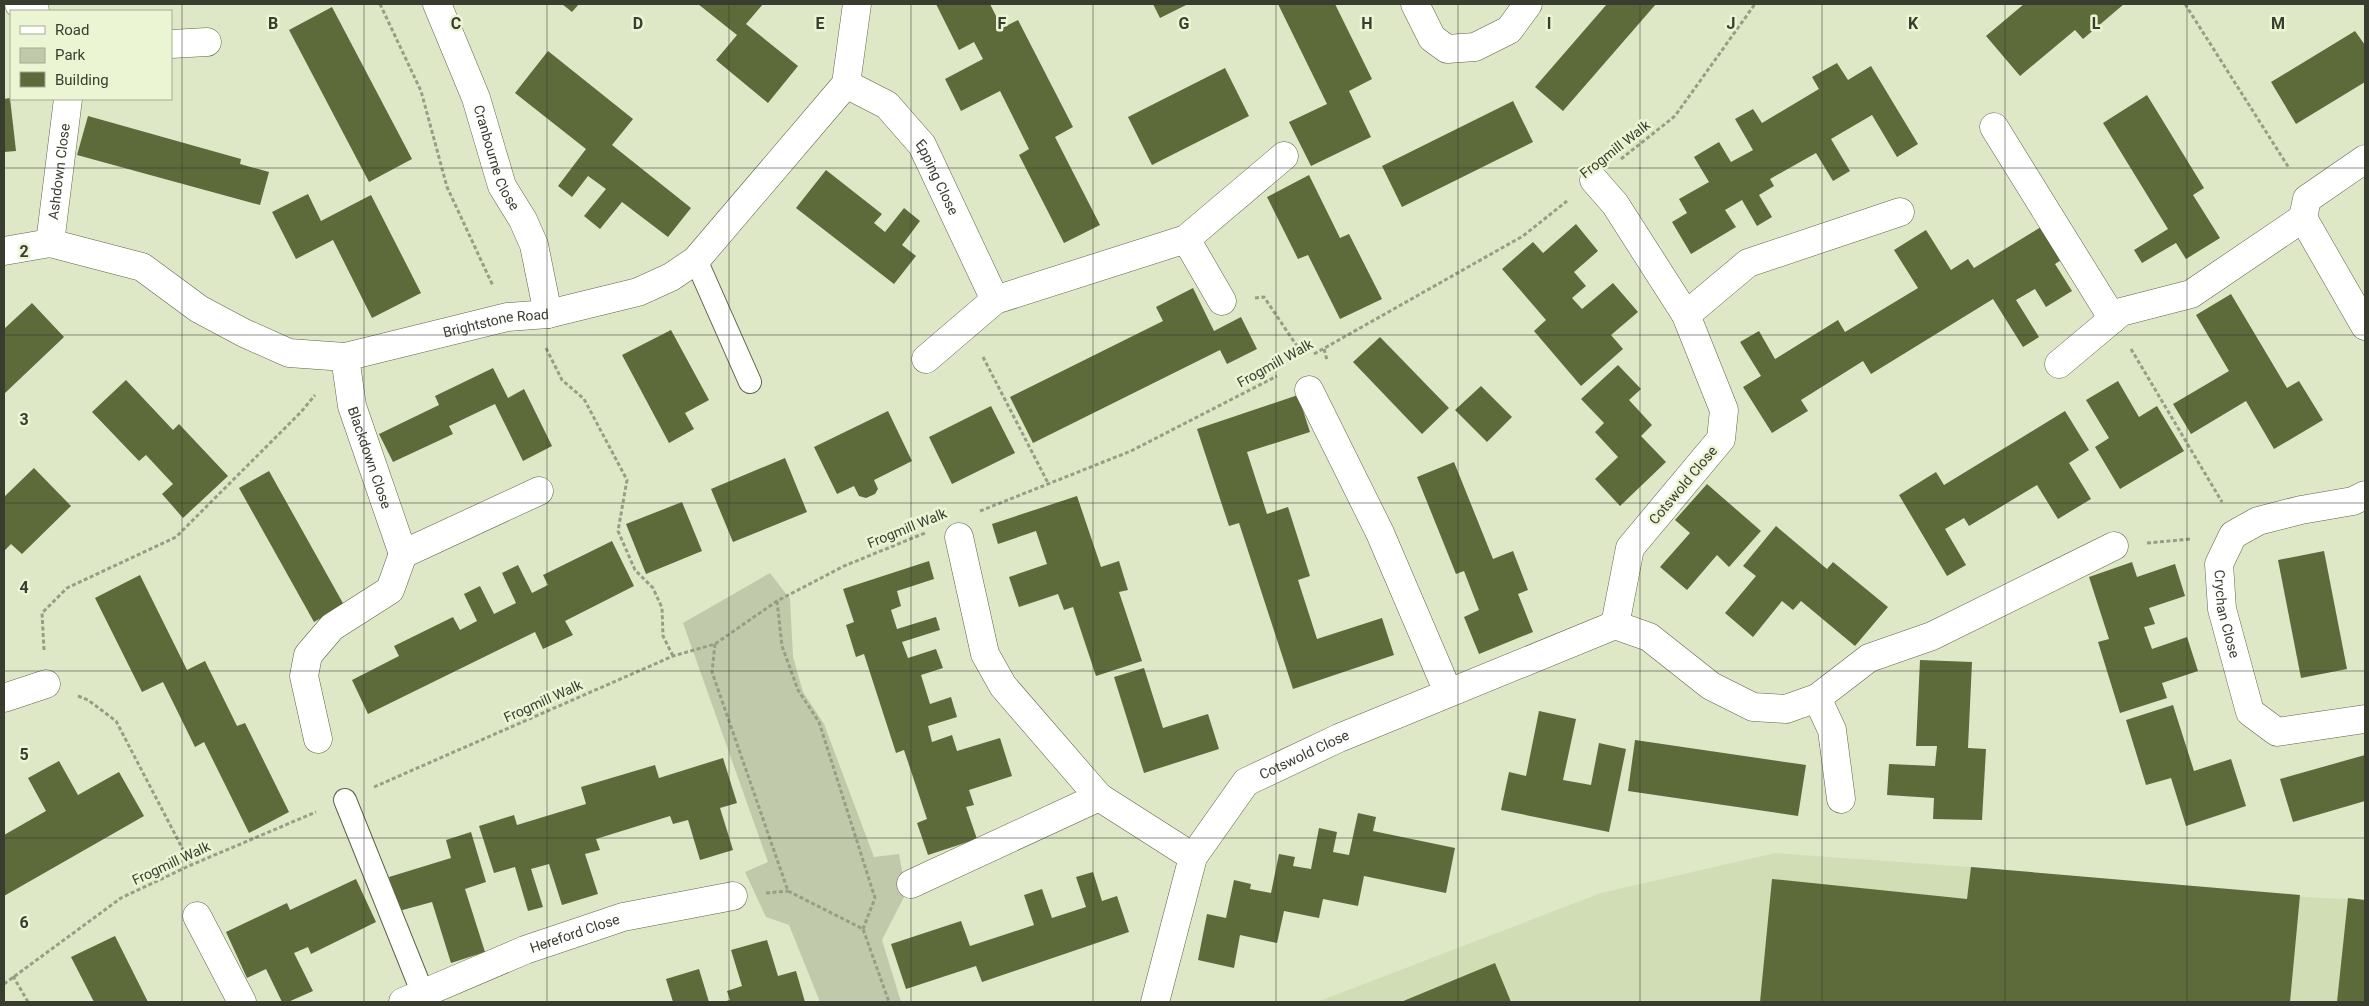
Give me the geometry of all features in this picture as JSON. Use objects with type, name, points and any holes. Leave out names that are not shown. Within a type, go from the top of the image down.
[{"type":"street","points":[[19,4],[33,10]]},
{"type":"street","name":"Cranbourne Close","points":[[437,4],[476,98],[502,186],[523,220],[534,245],[548,314]]},
{"type":"street","points":[[846,84],[857,4]]},
{"type":"street","points":[[1415,4],[1432,38],[1447,49],[1475,47],[1509,30],[1528,4]]},
{"type":"street","points":[[172,44],[207,42]]},
{"type":"street","name":"Brightstone Road","points":[[4,252],[50,243],[142,267],[199,309],[244,333],[289,353],[345,358],[507,317],[548,314],[638,292],[670,277],[696,260],[846,84]]},
{"type":"street","name":"Epping Close","points":[[846,84],[887,105],[922,145],[995,300]]},
{"type":"street","name":"Ashdown Close","points":[[50,243],[68,100]]},
{"type":"street","points":[[1994,127],[2113,319]]},
{"type":"street","points":[[926,360],[995,300],[1186,239],[1284,156]]},
{"type":"street","points":[[2059,364],[2121,312],[2191,294],[2305,208],[2365,159]]},
{"type":"street","name":"Cotswold Close","points":[[1155,1002],[1193,857],[1246,782],[1339,738],[1615,625],[1630,548],[1722,438],[1724,410],[1686,315],[1615,204],[1594,180]]},
{"type":"street","points":[[2305,208],[2365,326]]},
{"type":"street","points":[[1686,315],[1748,263],[1900,212]]},
{"type":"street","points":[[1186,239],[1222,302]]},
{"type":"street","name":"Blackdown Close","points":[[345,358],[352,406],[403,554]]},
{"type":"street","points":[[1309,390],[1380,533],[1448,692]]},
{"type":"street","points":[[318,739],[304,676],[308,655],[332,627],[390,590],[403,554],[539,491]]},
{"type":"street","points":[[2233,535],[2258,521],[2301,510],[2353,501],[2365,495]]},
{"type":"street","name":"Crychan Close","points":[[2233,535],[2219,564],[2222,609],[2250,712],[2278,732],[2365,719]]},
{"type":"street","points":[[959,537],[985,654],[1003,686],[1099,797],[1193,857]]},
{"type":"street","points":[[1615,625],[1649,637],[1711,686],[1753,707],[1786,709],[1817,698],[1869,658],[1932,636],[2114,546]]},
{"type":"street","points":[[4,698],[46,684]]},
{"type":"street","points":[[1817,698],[1832,730],[1841,799]]},
{"type":"street","points":[[911,884],[1099,797]]},
{"type":"street","name":"Hereford Close","points":[[418,999],[525,950],[623,917],[733,896]]},
{"type":"street","points":[[198,916],[242,1002]]},
{"type":"lane","points":[[696,260],[750,382]]},
{"type":"lane","points":[[345,800],[418,999]]},
{"type":"path","points":[[380,4],[421,91],[447,188],[507,317],[541,338],[562,380],[584,399],[627,480],[618,531],[635,570],[653,588],[662,608],[663,636],[673,656]]},
{"type":"path","name":"Frogmill Walk","points":[[1312,355],[1523,236],[1675,116],[1755,4]]},
{"type":"path","points":[[2185,4],[2305,208]]},
{"type":"path","points":[[1222,302],[1264,296],[1306,359]]},
{"type":"path","points":[[2113,319],[2222,502],[2233,535],[2114,546]]},
{"type":"path","points":[[967,326],[1048,483]]},
{"type":"path","points":[[191,865],[116,721],[88,700],[46,684],[42,613],[67,588],[176,536],[300,412],[345,358]]},
{"type":"path","name":"Frogmill Walk","points":[[977,512],[1131,451],[1283,373]]},
{"type":"path","name":"Frogmill Walk","points":[[4,984],[121,898],[191,865],[345,800],[673,656],[715,644],[777,601],[844,566],[933,530]]},
{"type":"path","points":[[777,601],[782,646],[798,690],[819,722],[875,898],[863,930],[889,1002]]},
{"type":"path","points":[[715,644],[712,672],[788,892],[863,930]]},
{"type":"path","points":[[13,976],[28,1002]]},
{"type":"shaded area","points":[[1775,853],[1971,867],[2304,897],[2365,900],[2365,1002],[1317,1002],[1601,893]]},
{"type":"green space","points":[[770,573],[790,599],[793,657],[803,692],[824,724],[874,857],[899,854],[906,893],[882,940],[901,1002],[820,1002],[789,925],[766,917],[745,872],[768,862],[683,623]]},
{"type":"building","points":[[562,4],[579,4],[572,12]]},
{"type":"building","points":[[698,4],[763,4],[746,24],[798,66],[768,103],[716,60],[737,35]]},
{"type":"building","points":[[936,4],[990,4],[1002,28],[1018,20],[1073,127],[1055,137],[1100,225],[1064,243],[1019,155],[1029,149],[1000,91],[961,111],[945,79],[983,59],[974,42],[959,50]]},
{"type":"building","points":[[1153,4],[1188,4],[1160,18]]},
{"type":"building","points":[[1278,4],[1335,4],[1372,79],[1349,91],[1371,137],[1311,166],[1289,122],[1327,104]]},
{"type":"building","points":[[1607,4],[1656,4],[1563,111],[1535,87]]},
{"type":"building","points":[[2024,4],[2124,4],[2083,39],[2075,30],[2020,76],[1986,36]]},
{"type":"building","points":[[332,7],[412,159],[369,182],[289,30]]},
{"type":"building","points":[[2355,31],[2365,45],[2365,82],[2296,124],[2271,82]]},
{"type":"building","points":[[548,51],[633,119],[612,145],[691,208],[668,237],[622,202],[600,229],[584,216],[606,189],[588,176],[572,197],[558,186],[586,149],[515,93]]},
{"type":"building","points":[[1837,63],[1848,80],[1871,66],[1918,144],[1897,157],[1872,115],[1831,139],[1850,171],[1833,181],[1816,153],[1770,179],[1774,186],[1759,195],[1772,217],[1757,226],[1742,200],[1725,210],[1736,227],[1691,254],[1672,222],[1687,213],[1679,199],[1709,182],[1694,157],[1719,142],[1731,162],[1753,150],[1735,119],[1753,109],[1762,123],[1819,89],[1812,77]]},
{"type":"building","points":[[1225,68],[1249,116],[1152,165],[1128,117]]},
{"type":"building","points":[[2147,95],[2204,188],[2193,195],[2220,238],[2186,259],[2176,243],[2142,263],[2134,250],[2168,229],[2103,123]]},
{"type":"building","points":[[10,98],[16,151],[4,152],[4,99]]},
{"type":"building","points":[[1513,101],[1533,142],[1402,207],[1382,166]]},
{"type":"building","points":[[88,116],[241,159],[240,164],[269,172],[260,205],[77,155]]},
{"type":"building","points":[[826,170],[882,214],[874,223],[885,232],[904,208],[920,221],[902,245],[916,256],[894,284],[796,208]]},
{"type":"building","points":[[1309,175],[1340,238],[1349,234],[1382,299],[1340,319],[1308,255],[1298,259],[1267,197]]},
{"type":"building","points":[[308,194],[321,221],[371,195],[421,293],[372,318],[333,240],[296,259],[272,212]]},
{"type":"building","points":[[2049,222],[2069,255],[2055,264],[2072,291],[2046,307],[2035,289],[2016,300],[2039,337],[2023,347],[1993,299],[1871,374],[1863,361],[1801,400],[1808,411],[1772,433],[1743,387],[1761,376],[1740,342],[1759,331],[1775,359],[1838,320],[1845,332],[1918,288],[1894,250],[1926,230],[1951,270],[1968,259],[1974,268]]},
{"type":"building","points":[[1576,224],[1598,251],[1574,272],[1586,286],[1572,298],[1582,309],[1613,283],[1638,312],[1611,335],[1623,349],[1581,386],[1534,331],[1546,320],[1502,269],[1533,242],[1543,253]]},
{"type":"building","points":[[1193,288],[1214,331],[1241,317],[1257,349],[1227,364],[1220,350],[1033,443],[1010,397],[1163,321],[1156,307]]},
{"type":"building","points":[[2231,294],[2287,388],[2299,381],[2323,420],[2274,449],[2246,401],[2191,434],[2173,404],[2229,371],[2196,315]]},
{"type":"building","points":[[32,303],[64,337],[4,394],[4,329]]},
{"type":"building","points":[[671,330],[709,400],[685,413],[694,429],[669,443],[622,355]]},
{"type":"building","points":[[1380,337],[1449,408],[1422,434],[1353,362]]},
{"type":"building","points":[[1618,365],[1641,389],[1629,400],[1652,425],[1641,436],[1666,462],[1620,506],[1595,479],[1618,457],[1595,432],[1604,423],[1581,399]]},
{"type":"building","points":[[493,368],[508,398],[524,389],[552,446],[523,461],[495,404],[449,426],[453,434],[393,462],[379,434],[439,405],[435,396]]},
{"type":"building","points":[[126,380],[173,430],[179,424],[228,476],[183,518],[162,494],[173,484],[146,455],[139,461],[92,412]]},
{"type":"building","points":[[2118,381],[2139,417],[2157,406],[2184,451],[2120,489],[2095,447],[2109,438],[2086,400]]},
{"type":"building","points":[[1481,386],[1512,417],[1487,442],[1455,410]]},
{"type":"building","points":[[1298,395],[1310,432],[1247,452],[1267,514],[1288,507],[1310,576],[1298,580],[1317,639],[1382,618],[1394,655],[1293,689],[1239,523],[1229,526],[1197,429]]},
{"type":"building","points":[[991,406],[1015,453],[952,484],[929,437]]},
{"type":"building","points":[[888,411],[912,461],[874,480],[878,489],[875,494],[866,498],[859,496],[854,486],[837,494],[814,447]]},
{"type":"building","points":[[2065,411],[2089,450],[2069,463],[2091,499],[2058,519],[2037,485],[1969,526],[1964,518],[1945,529],[1966,565],[1947,576],[1899,495],[1936,472],[1944,485]]},
{"type":"building","points":[[785,458],[807,512],[733,542],[711,489]]},
{"type":"building","points":[[1454,462],[1493,559],[1513,551],[1528,590],[1518,594],[1533,632],[1479,654],[1464,617],[1479,610],[1464,571],[1456,574],[1417,477]]},
{"type":"building","points":[[34,468],[71,506],[22,554],[11,544],[4,551],[4,497]]},
{"type":"building","points":[[269,471],[344,605],[314,622],[239,488]]},
{"type":"building","points":[[1707,484],[1761,531],[1729,567],[1717,555],[1687,590],[1660,567],[1690,533],[1675,520]]},
{"type":"building","points":[[1077,496],[1101,567],[1119,561],[1128,590],[1119,592],[1142,661],[1096,676],[1073,607],[1064,610],[1058,594],[1019,607],[1009,577],[1047,564],[1036,531],[998,544],[992,524]]},
{"type":"building","points":[[682,502],[702,551],[646,574],[626,524]]},
{"type":"building","points":[[1776,526],[1827,569],[1833,562],[1888,607],[1855,646],[1801,601],[1793,610],[1782,601],[1753,637],[1725,613],[1756,576],[1743,566]]},
{"type":"building","points":[[612,541],[634,586],[565,621],[573,635],[543,649],[535,632],[368,714],[352,680],[399,656],[394,646],[453,617],[460,630],[477,621],[464,594],[480,586],[494,614],[516,603],[502,573],[518,565],[532,593],[548,585],[543,575]]},
{"type":"building","points":[[2324,551],[2347,669],[2301,678],[2278,560]]},
{"type":"building","points":[[929,561],[934,579],[897,591],[901,606],[891,610],[897,629],[936,617],[940,630],[902,642],[908,658],[936,649],[943,668],[921,675],[930,704],[951,697],[957,717],[928,726],[932,742],[952,735],[957,751],[1000,738],[1012,776],[969,790],[974,805],[966,807],[977,839],[928,855],[917,823],[927,819],[904,750],[896,753],[864,654],[856,657],[846,625],[854,622],[843,589]]},
{"type":"building","points":[[2132,562],[2137,577],[2175,564],[2185,596],[2149,608],[2155,624],[2144,627],[2152,649],[2187,637],[2198,671],[2162,683],[2167,698],[2120,713],[2098,642],[2109,639],[2089,577]]},
{"type":"building","points":[[140,575],[187,670],[205,661],[237,726],[245,723],[289,812],[249,833],[204,742],[195,747],[163,682],[142,692],[95,598]]},
{"type":"building","points":[[1920,660],[1972,662],[1968,748],[1986,749],[1982,820],[1933,819],[1934,798],[1887,795],[1889,764],[1935,766],[1937,746],[1916,746]]},
{"type":"building","points":[[1144,668],[1163,728],[1208,714],[1219,749],[1144,773],[1114,677]]},
{"type":"building","points":[[2173,705],[2194,771],[2231,759],[2246,806],[2186,826],[2171,778],[2146,785],[2126,720]]},
{"type":"building","points":[[1539,711],[1576,719],[1563,780],[1591,785],[1599,743],[1626,749],[1609,832],[1501,810],[1509,772],[1526,776]]},
{"type":"building","points":[[1635,740],[1806,765],[1798,816],[1628,791]]},
{"type":"building","points":[[2365,755],[2365,801],[2293,822],[2280,779]]},
{"type":"building","points":[[723,758],[737,803],[720,808],[733,850],[700,860],[688,820],[673,824],[670,816],[596,839],[600,850],[585,854],[598,894],[562,905],[549,864],[531,869],[543,907],[528,911],[515,867],[494,873],[479,826],[514,815],[517,825],[586,804],[581,787],[655,765],[659,778]]},
{"type":"building","points":[[59,761],[78,795],[119,772],[144,816],[4,896],[4,835],[46,811],[28,778]]},
{"type":"building","points":[[1358,813],[1376,817],[1373,831],[1455,848],[1446,893],[1364,876],[1358,906],[1323,899],[1319,918],[1284,911],[1277,943],[1240,935],[1234,968],[1198,960],[1207,914],[1226,918],[1234,880],[1251,884],[1250,889],[1271,893],[1279,854],[1295,857],[1293,866],[1311,869],[1319,828],[1337,832],[1333,852],[1349,855]]},
{"type":"building","points":[[471,832],[486,882],[465,889],[485,952],[451,963],[432,902],[399,911],[389,877],[451,858],[446,840]]},
{"type":"building","points":[[1971,867],[2300,895],[2290,1002],[1760,1002],[1772,879],[1967,899]]},
{"type":"building","points":[[1093,872],[1102,901],[1117,896],[1129,932],[982,982],[976,966],[906,989],[891,944],[961,921],[970,946],[1034,925],[1024,895],[1042,889],[1052,918],[1086,907],[1076,877]]},
{"type":"building","points":[[356,879],[376,922],[311,954],[308,947],[294,953],[313,991],[288,1002],[282,1002],[266,969],[247,978],[226,932],[287,903],[290,910]]},
{"type":"building","points":[[2348,898],[2365,900],[2365,1002],[2337,1002]]},
{"type":"building","points":[[115,936],[148,1002],[94,1002],[71,957]]},
{"type":"building","points":[[767,940],[778,976],[796,971],[805,1002],[723,1002],[730,1000],[727,991],[742,986],[731,950]]},
{"type":"building","points":[[1495,963],[1511,1002],[1401,1002]]},
{"type":"building","points":[[699,969],[709,1002],[673,1002],[666,979]]}]
